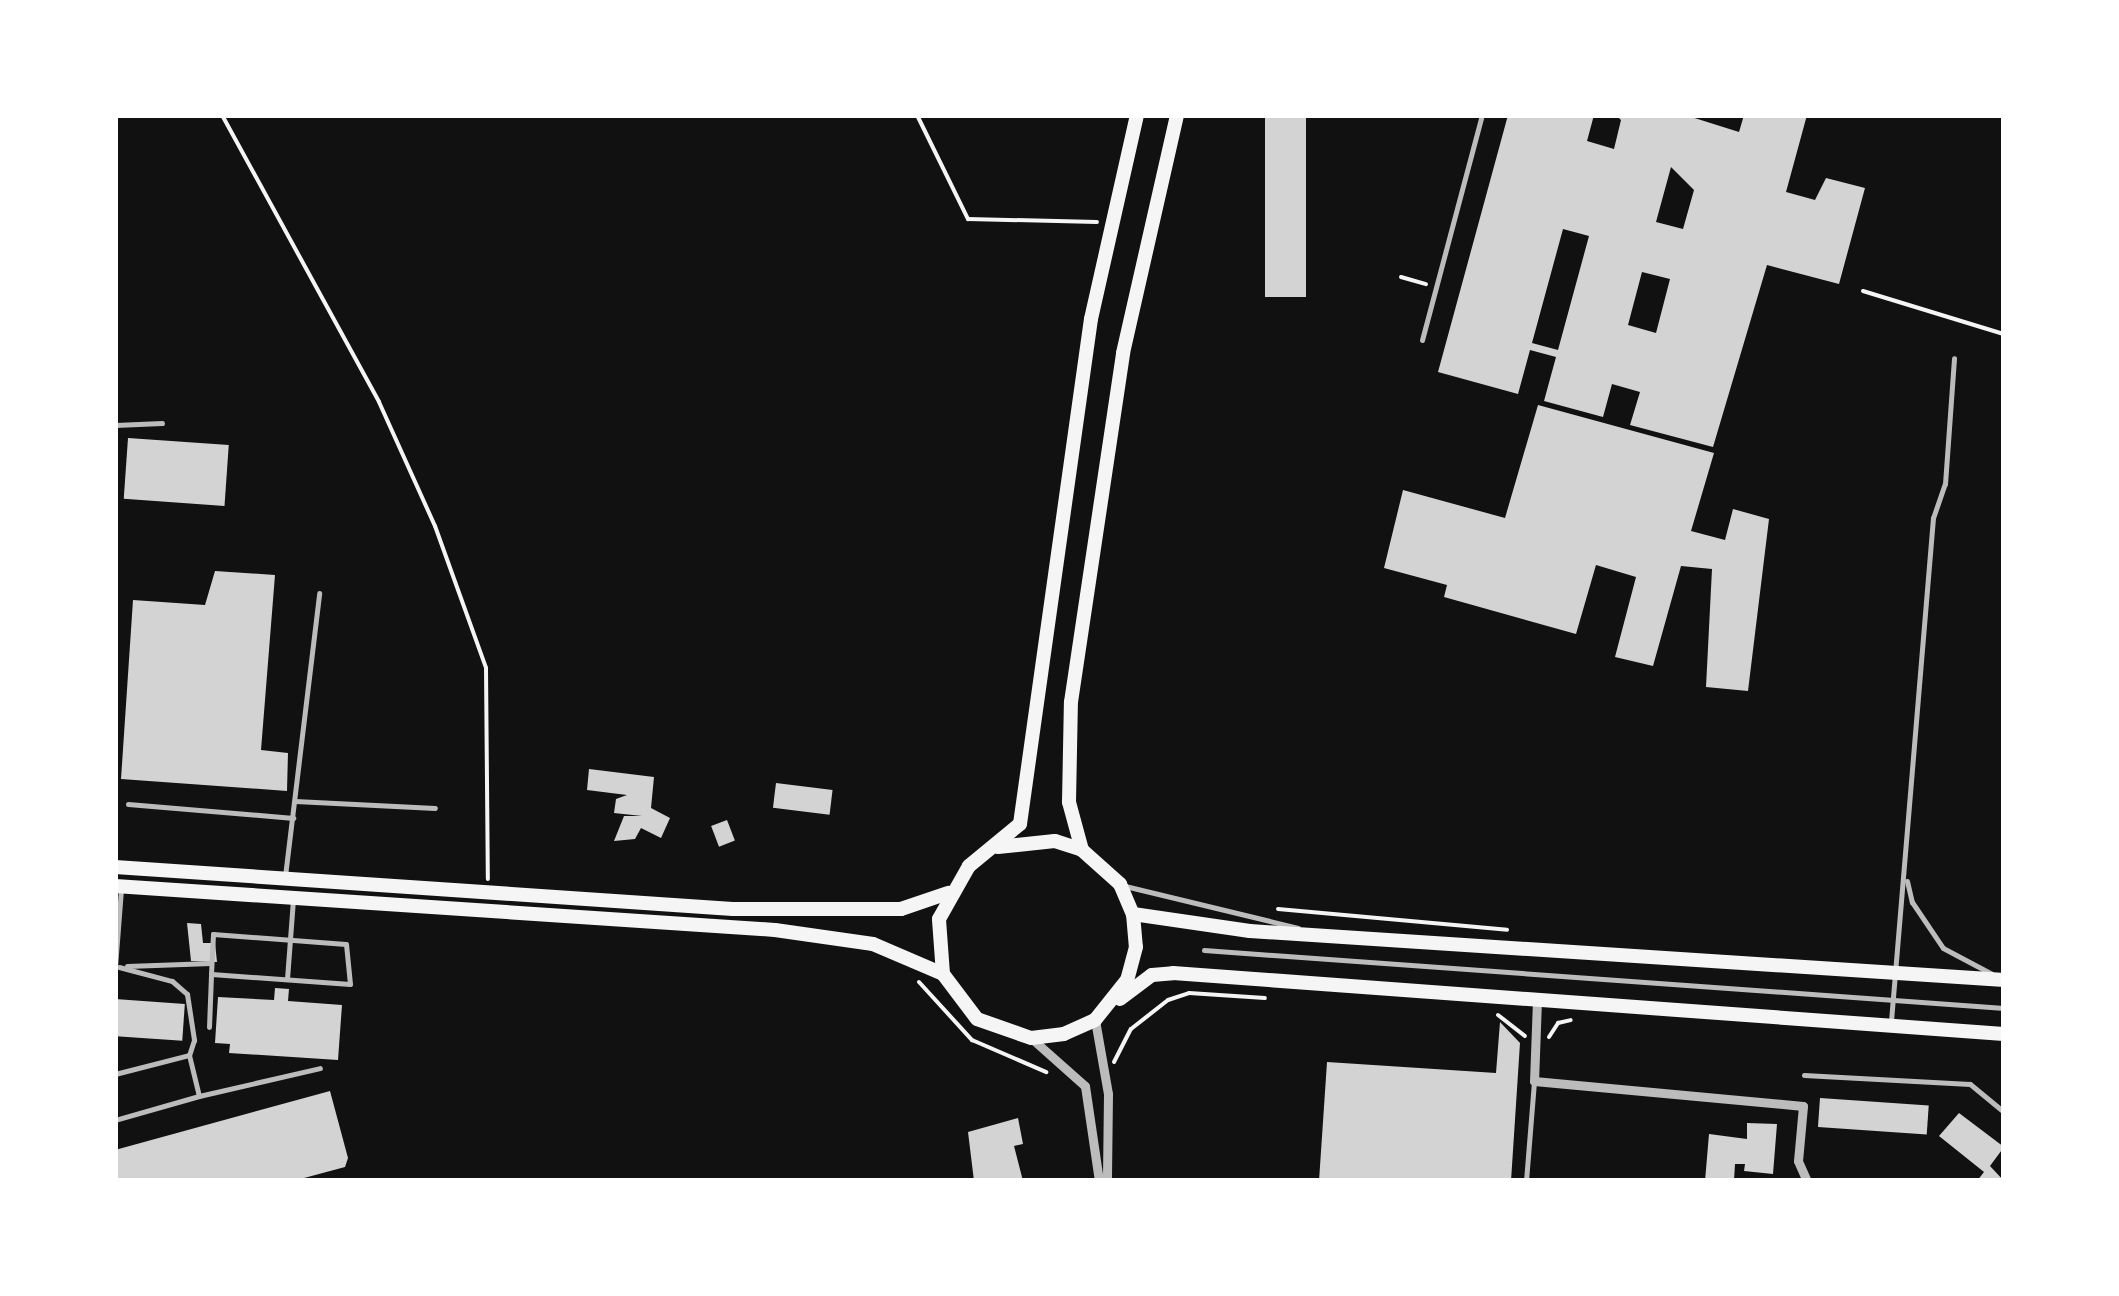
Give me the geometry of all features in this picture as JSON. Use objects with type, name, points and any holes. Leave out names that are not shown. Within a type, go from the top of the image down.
[{"type":"main road","points":[[943,974],[939,919],[948,893],[969,866],[998,847],[1020,824],[1028,788],[1052,562],[1110,224],[1136,115]]},
{"type":"main road","points":[[1082,850],[1069,802],[1071,702],[1120,370],[1176,115]]},
{"type":"main road","points":[[998,847],[1040,840],[1082,850],[1120,884],[1133,914],[1136,947],[1127,980],[1108,1008]]},
{"type":"main road","points":[[115,867],[488,894],[799,910],[901,910],[948,893]]},
{"type":"main road","points":[[118,886],[796,933],[872,944],[943,974],[978,1019],[1031,1038],[1064,1034],[1095,1020],[1152,975],[1172,973],[2004,1034]]},
{"type":"main road","points":[[1133,914],[1197,927],[2000,980]]},
{"type":"street","points":[[1538,1000],[1534,1081],[1803,1106],[1798,1161],[1807,1181]]},
{"type":"street","points":[[1095,1020],[1103,1066],[1107,1181]]},
{"type":"street","points":[[1031,1038],[1074,1073],[1090,1104],[1089,1144],[1098,1181]]},
{"type":"lane","points":[[1422,340],[1482,115]]},
{"type":"lane","points":[[1890,1026],[1933,518],[1945,484],[1954,358]]},
{"type":"lane","points":[[115,426],[162,423]]},
{"type":"lane","points":[[285,879],[319,593]]},
{"type":"lane","points":[[295,801],[434,808]]},
{"type":"lane","points":[[128,804],[293,818]]},
{"type":"lane","points":[[1905,874],[1912,902],[1943,948],[1985,967],[2000,980]]},
{"type":"lane","points":[[1120,884],[1320,934]]},
{"type":"lane","points":[[117,967],[118,886]]},
{"type":"lane","points":[[287,980],[293,897]]},
{"type":"lane","points":[[209,1027],[211,974],[214,934],[346,944],[350,984],[211,974]]},
{"type":"lane","points":[[1204,950],[2004,1008]]},
{"type":"lane","points":[[117,967],[212,963]]},
{"type":"lane","points":[[117,967],[172,981],[187,994],[194,1040],[189,1055],[198,1096]]},
{"type":"lane","points":[[115,1074],[189,1055]]},
{"type":"lane","points":[[115,1120],[320,1068]]},
{"type":"lane","points":[[1804,1075],[1970,1084],[2004,1112]]},
{"type":"lane","points":[[1526,1181],[1534,1081]]},
{"type":"path","points":[[222,115],[379,402],[435,526],[486,668],[488,894]]},
{"type":"path","points":[[917,115],[968,219],[1110,224]]},
{"type":"path","points":[[1401,277],[1436,287]]},
{"type":"path","points":[[1863,291],[2004,334]]},
{"type":"path","points":[[916,979],[946,1017],[987,1049],[1037,1069],[1074,1073]]},
{"type":"path","points":[[1103,1066],[1120,1060],[1131,1029],[1168,1000],[1189,993],[1272,998]]},
{"type":"path","points":[[1494,1012],[1521,1035],[1534,1037],[1548,1038],[1558,1022],[1588,1021]]},
{"type":"building","points":[[1265,115],[1306,115],[1306,297],[1265,297]]},
{"type":"building","points":[[1508,115],[1594,115],[1587,141],[1614,149],[1621,120],[1616,115],[1685,115],[1739,132],[1744,115],[1807,115],[1786,192],[1815,200],[1826,178],[1865,188],[1839,284],[1767,265],[1713,447],[1630,425],[1640,392],[1612,384],[1603,417],[1544,401],[1556,357],[1530,350],[1518,394],[1438,372]],"holes":[[[1671,167],[1694,190],[1683,229],[1656,222]],[[1563,229],[1589,236],[1558,350],[1532,343]],[[1642,272],[1670,279],[1656,333],[1628,325]]]},
{"type":"building","points":[[1538,405],[1714,453],[1691,531],[1725,540],[1733,509],[1769,519],[1748,691],[1706,687],[1712,569],[1681,566],[1653,666],[1615,657],[1636,577],[1596,565],[1576,634],[1444,597],[1447,585],[1384,568],[1403,490],[1505,518]]},
{"type":"building","points":[[128,438],[229,445],[224,506],[124,499]]},
{"type":"building","points":[[215,571],[275,575],[261,750],[288,753],[287,791],[121,779],[133,600],[205,605]]},
{"type":"building","points":[[589,769],[654,777],[651,808],[670,818],[661,838],[641,828],[635,839],[614,841],[624,816],[642,816],[614,813],[616,799],[627,795],[587,790]]},
{"type":"building","points":[[776,783],[833,790],[830,815],[773,808]]},
{"type":"building","points":[[727,820],[735,841],[719,847],[711,826]]},
{"type":"building","points":[[187,923],[201,924],[203,943],[215,943],[217,962],[191,961]]},
{"type":"building","points":[[275,988],[289,989],[288,1001],[342,1005],[338,1060],[229,1053],[230,1044],[215,1043],[218,997],[274,1000]]},
{"type":"building","points":[[115,999],[185,1004],[182,1041],[115,1036]]},
{"type":"building","points":[[1500,1022],[1520,1043],[1511,1181],[1319,1181],[1327,1062],[1496,1073]]},
{"type":"building","points":[[330,1091],[348,1158],[345,1167],[293,1181],[115,1181],[115,1150]]},
{"type":"building","points":[[1820,1098],[1929,1106],[1927,1135],[1818,1127]]},
{"type":"building","points":[[1959,1113],[2004,1147],[1990,1166],[2004,1181],[1977,1181],[1984,1172],[1939,1136]]},
{"type":"building","points":[[1018,1118],[1023,1144],[1014,1146],[1023,1181],[974,1181],[968,1132]]},
{"type":"building","points":[[1747,1123],[1777,1124],[1773,1174],[1744,1171],[1745,1164],[1735,1164],[1734,1181],[1705,1181],[1709,1134],[1747,1139]]}]
